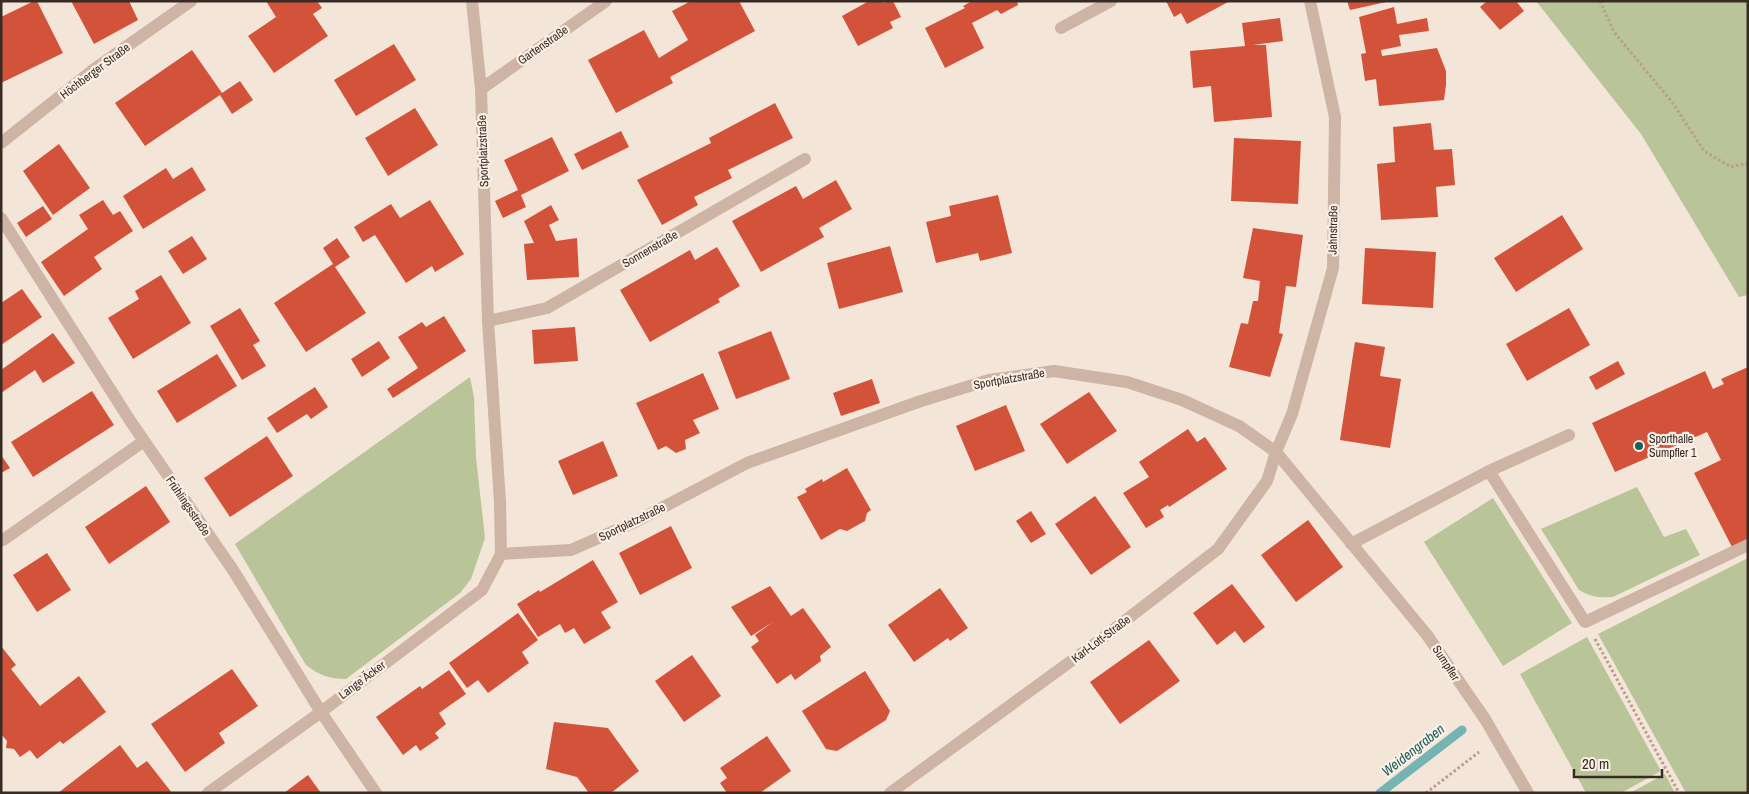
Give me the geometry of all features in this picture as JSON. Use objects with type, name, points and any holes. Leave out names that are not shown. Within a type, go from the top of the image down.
[{"type":"street","name":"Höchberger Straße","points":[[1,143],[93,70],[191,1]]},
{"type":"street","name":"Sportplatzstraße","points":[[472,1],[481,89],[488,321],[500,502],[501,554],[571,550],[637,521],[747,463],[921,401],[980,383],[1054,372],[1127,382],[1182,400],[1239,426],[1276,452]]},
{"type":"street","name":"Gartenstraße","points":[[481,89],[606,1]]},
{"type":"street","points":[[1061,28],[1111,1]]},
{"type":"street","name":"Jahnstraße","points":[[1276,452],[1292,414],[1333,268],[1335,117],[1310,1]]},
{"type":"street","name":"Sonnenstraße","points":[[488,321],[547,308],[805,159]]},
{"type":"street","name":"Frühlingsstraße","points":[[1,218],[144,441],[233,570],[321,712],[376,793]]},
{"type":"street","points":[[1351,544],[1489,471],[1569,435]]},
{"type":"street","points":[[3,540],[144,441]]},
{"type":"street","name":"Sumpfler","points":[[1276,452],[1427,635],[1485,719],[1528,793]]},
{"type":"street","name":"Karl-Lott-Straße","points":[[890,793],[1100,640],[1218,549],[1268,481],[1276,452]]},
{"type":"street","points":[[1489,471],[1585,622],[1748,545]]},
{"type":"street","name":"Lange Äcker","points":[[208,793],[321,712],[482,590],[501,554]]},
{"type":"path","points":[[1600,1],[1614,32],[1672,102],[1704,151],[1731,167],[1748,163]]},
{"type":"path","points":[[1585,622],[1679,793]]},
{"type":"path","points":[[1426,793],[1496,740]]},
{"type":"green space","points":[[1536,1],[1748,1],[1748,295],[1739,297],[1641,134]]},
{"type":"green space","points":[[470,377],[474,397],[476,457],[485,538],[471,579],[460,593],[346,679],[320,674],[306,665],[235,544]]},
{"type":"green space","points":[[1637,487],[1664,537],[1686,529],[1700,555],[1613,597],[1596,596],[1579,590],[1541,529]]},
{"type":"green space","points":[[1493,498],[1572,623],[1503,666],[1424,542]]},
{"type":"green space","points":[[1748,558],[1748,793],[1686,793],[1598,634]]},
{"type":"green space","points":[[1587,637],[1661,771],[1621,793],[1586,793],[1520,674]]},
{"type":"green space","points":[[1665,774],[1675,793],[1630,793]]},
{"type":"building","points":[[37,1],[63,53],[1,83],[1,17]]},
{"type":"building","points":[[71,1],[129,1],[138,20],[94,44]]},
{"type":"building","points":[[266,1],[317,1],[322,8],[313,14],[328,36],[274,73],[248,36],[276,17]]},
{"type":"building","points":[[691,1],[739,1],[755,31],[670,77],[673,83],[616,113],[588,60],[644,30],[659,58],[688,40],[672,11]]},
{"type":"building","points":[[869,1],[882,1],[883,3],[893,1],[901,17],[890,22],[893,28],[858,46],[842,16]]},
{"type":"building","points":[[972,1],[1017,1],[1018,5],[1001,14],[997,10],[972,23],[984,48],[945,68],[925,28],[965,8],[963,6]]},
{"type":"building","points":[[1166,1],[1230,1],[1187,24],[1181,13],[1174,17]]},
{"type":"building","points":[[1347,1],[1386,1],[1386,2],[1350,10]]},
{"type":"building","points":[[1487,1],[1516,1],[1524,11],[1500,30],[1480,7]]},
{"type":"building","points":[[1394,7],[1397,24],[1427,18],[1429,31],[1399,35],[1401,46],[1381,50],[1382,56],[1437,48],[1446,71],[1444,100],[1379,106],[1376,79],[1365,81],[1361,54],[1366,53],[1359,17]]},
{"type":"building","points":[[1280,18],[1283,41],[1253,45],[1266,45],[1272,117],[1214,122],[1211,86],[1193,88],[1190,51],[1245,46],[1242,23]]},
{"type":"building","points":[[394,44],[416,80],[356,116],[334,80]]},
{"type":"building","points":[[192,50],[222,93],[240,81],[253,100],[232,114],[220,95],[145,146],[115,103]]},
{"type":"building","points":[[775,103],[793,138],[728,170],[732,178],[694,197],[698,205],[662,225],[637,180],[711,143],[709,138]]},
{"type":"building","points":[[415,108],[438,145],[388,176],[365,138]]},
{"type":"building","points":[[1431,123],[1434,150],[1452,149],[1455,185],[1436,187],[1438,217],[1381,220],[1377,164],[1395,162],[1393,127]]},
{"type":"building","points":[[621,131],[629,147],[582,170],[574,154]]},
{"type":"building","points":[[552,137],[569,171],[521,195],[526,207],[503,218],[495,201],[518,190],[504,160]]},
{"type":"building","points":[[1234,138],[1301,141],[1298,204],[1231,201]]},
{"type":"building","points":[[59,144],[90,188],[53,215],[23,171]]},
{"type":"building","points":[[192,167],[206,190],[143,229],[123,196],[166,168],[173,179]]},
{"type":"building","points":[[836,180],[852,209],[819,228],[824,237],[761,272],[732,221],[796,186],[803,199]]},
{"type":"building","points":[[998,195],[1012,253],[980,261],[978,253],[936,263],[926,222],[951,216],[949,206]]},
{"type":"building","points":[[103,200],[113,215],[120,211],[133,231],[94,257],[102,269],[64,296],[41,262],[88,229],[79,215]]},
{"type":"building","points":[[430,200],[464,254],[435,272],[432,266],[406,283],[375,235],[363,242],[354,227],[391,204],[400,218]]},
{"type":"building","points":[[551,205],[559,220],[549,225],[556,241],[577,238],[579,277],[527,280],[524,244],[534,243],[524,221]]},
{"type":"building","points":[[43,206],[52,219],[26,237],[17,223]]},
{"type":"building","points":[[1562,215],[1583,249],[1516,292],[1494,258]]},
{"type":"building","points":[[1253,228],[1303,235],[1296,287],[1286,286],[1279,333],[1283,334],[1270,377],[1229,367],[1241,323],[1248,324],[1253,301],[1258,301],[1260,281],[1243,278]]},
{"type":"building","points":[[192,236],[207,259],[183,274],[168,251]]},
{"type":"building","points":[[337,238],[350,257],[335,267],[366,313],[306,352],[274,303],[333,264],[323,248]]},
{"type":"building","points":[[890,246],[903,292],[839,309],[827,263]]},
{"type":"building","points":[[717,247],[740,286],[718,299],[720,302],[650,342],[620,290],[690,250],[695,260]]},
{"type":"building","points":[[1365,248],[1436,252],[1433,308],[1362,304]]},
{"type":"building","points":[[161,275],[191,323],[133,359],[108,318],[139,299],[135,291]]},
{"type":"building","points":[[22,289],[42,317],[1,345],[1,303]]},
{"type":"building","points":[[240,308],[260,341],[253,345],[266,366],[242,380],[210,326]]},
{"type":"building","points":[[1569,308],[1590,345],[1527,381],[1506,344]]},
{"type":"building","points":[[444,316],[466,351],[393,398],[387,389],[418,368],[398,337],[422,322],[426,327]]},
{"type":"building","points":[[575,327],[578,361],[534,364],[532,330]]},
{"type":"building","points":[[771,331],[790,379],[736,399],[718,352]]},
{"type":"building","points":[[53,333],[75,363],[43,383],[35,370],[1,393],[1,370]]},
{"type":"building","points":[[379,341],[390,358],[362,377],[351,359]]},
{"type":"building","points":[[1355,342],[1385,347],[1380,376],[1401,379],[1390,448],[1340,440]]},
{"type":"building","points":[[217,354],[237,386],[177,423],[157,391]]},
{"type":"building","points":[[1618,361],[1625,374],[1596,390],[1589,377]]},
{"type":"building","name":"Sporthalle Sumpfler 1","points":[[1748,367],[1748,539],[1732,547],[1694,473],[1721,460],[1707,432],[1615,472],[1592,423],[1705,371],[1713,389],[1724,384],[1721,379]]},
{"type":"building","points":[[703,373],[719,409],[693,420],[700,433],[685,440],[686,449],[676,453],[666,446],[658,450],[636,403]]},
{"type":"building","points":[[872,379],[880,403],[841,416],[833,393]]},
{"type":"building","points":[[315,387],[328,407],[311,419],[307,414],[277,433],[267,418]]},
{"type":"building","points":[[92,391],[114,425],[33,477],[11,442]]},
{"type":"building","points":[[1089,392],[1117,431],[1067,464],[1040,424]]},
{"type":"building","points":[[1006,405],[1025,451],[975,471],[956,426]]},
{"type":"building","points":[[1188,429],[1197,442],[1205,437],[1227,469],[1169,507],[1168,505],[1160,510],[1164,517],[1146,528],[1123,493],[1149,477],[1139,462]]},
{"type":"building","points":[[267,436],[293,476],[230,517],[204,478]]},
{"type":"building","points":[[603,441],[618,476],[573,495],[558,461]]},
{"type":"building","points":[[1,455],[10,468],[1,473]]},
{"type":"building","points":[[847,468],[871,510],[867,513],[865,521],[847,531],[840,529],[821,540],[797,497],[807,492],[805,489],[822,479],[823,482]]},
{"type":"building","points":[[146,486],[170,522],[109,564],[85,527]]},
{"type":"building","points":[[1095,496],[1131,547],[1091,575],[1055,524]]},
{"type":"building","points":[[1031,511],[1046,534],[1031,543],[1016,521]]},
{"type":"building","points":[[1308,520],[1343,567],[1296,602],[1261,555]]},
{"type":"building","points":[[671,526],[692,568],[640,595],[619,553]]},
{"type":"building","points":[[47,553],[71,590],[37,612],[13,575]]},
{"type":"building","points":[[593,560],[618,602],[601,612],[611,628],[584,644],[574,628],[565,633],[560,624],[538,637],[517,604]]},
{"type":"building","points":[[1232,584],[1265,627],[1244,643],[1235,631],[1217,645],[1193,613]]},
{"type":"building","points":[[770,586],[791,616],[803,608],[831,647],[820,656],[821,661],[795,680],[791,674],[777,684],[751,647],[759,641],[755,635],[773,622],[751,636],[731,607]]},
{"type":"building","points":[[940,588],[968,628],[950,641],[948,638],[914,662],[888,625]]},
{"type":"building","points":[[518,613],[538,640],[522,652],[529,663],[488,693],[478,680],[467,688],[449,663]]},
{"type":"building","points":[[1149,640],[1180,681],[1120,724],[1090,682]]},
{"type":"building","points":[[1,646],[16,665],[11,669],[40,706],[79,676],[106,712],[63,744],[60,741],[37,759],[30,750],[20,757],[14,749],[6,748],[7,741],[1,734]]},
{"type":"building","points":[[692,655],[721,696],[684,722],[655,681]]},
{"type":"building","points":[[232,669],[258,706],[219,733],[225,743],[185,772],[151,724]]},
{"type":"building","points":[[449,670],[466,694],[439,713],[446,724],[435,733],[439,738],[420,751],[416,745],[403,755],[376,717],[420,686],[422,689]]},
{"type":"building","points":[[865,671],[890,711],[886,720],[837,751],[826,749],[802,711]]},
{"type":"building","points":[[554,722],[608,728],[639,771],[611,793],[589,793],[577,777],[546,769]]},
{"type":"building","points":[[767,736],[791,771],[760,793],[727,793],[720,783],[727,778],[720,768]]},
{"type":"building","points":[[120,745],[137,768],[147,761],[172,793],[58,793]]},
{"type":"building","points":[[308,775],[321,793],[284,793]]},
{"type":"waterway","name":"Weidengraben","points":[[1380,793],[1462,730]]},
{"type":"place","name":"Sporthalle Sumpfler 1","points":[[1639,446]]}]
